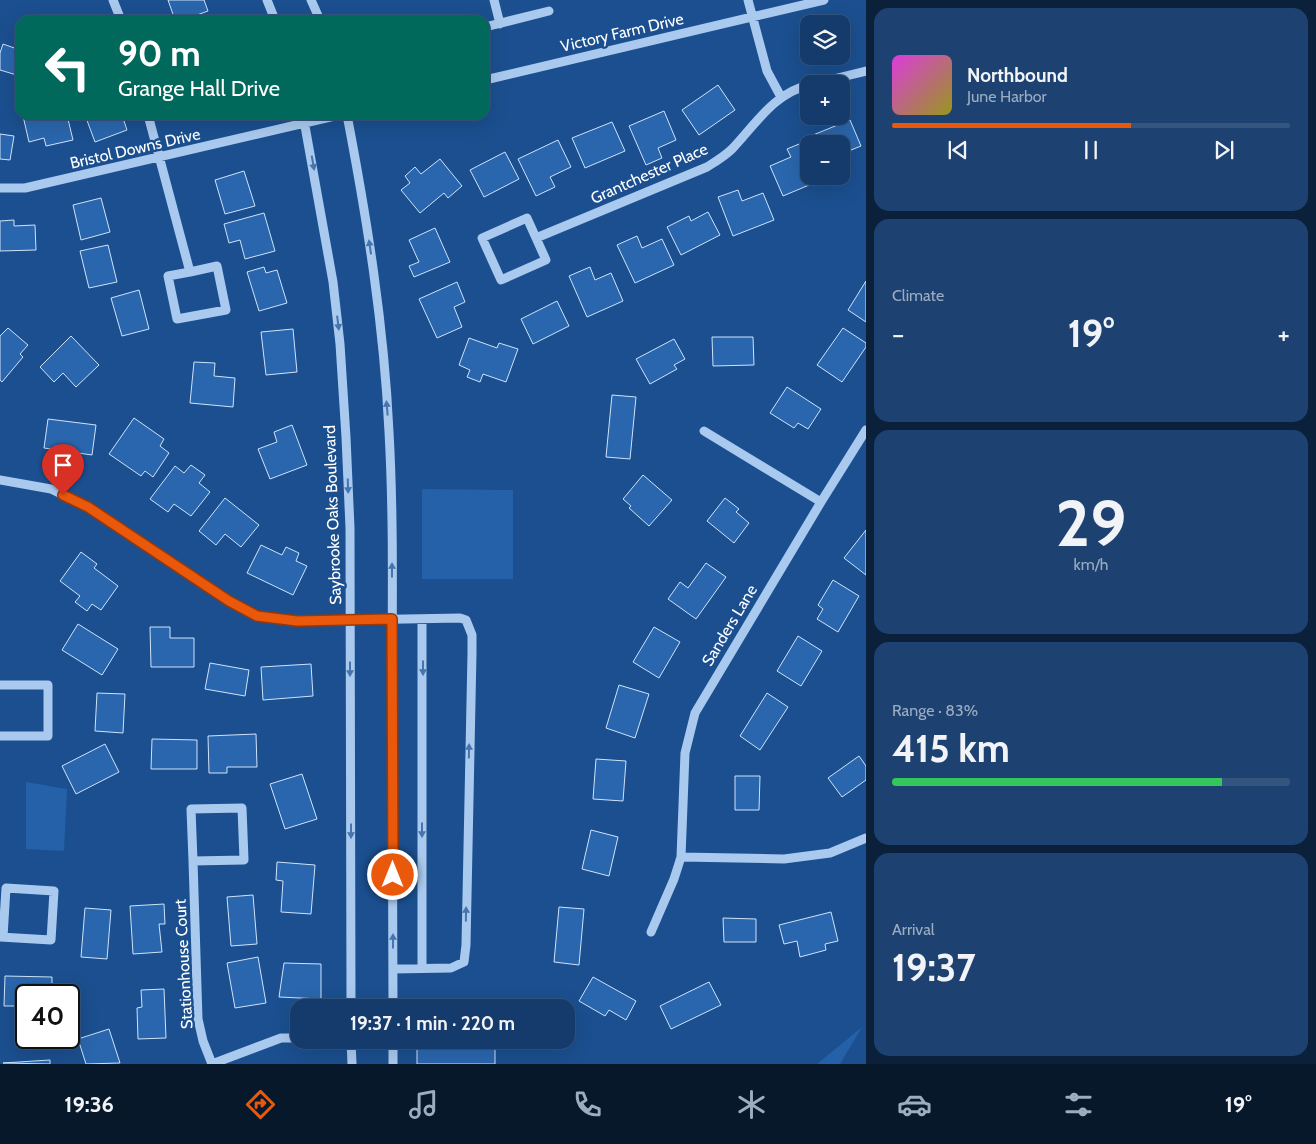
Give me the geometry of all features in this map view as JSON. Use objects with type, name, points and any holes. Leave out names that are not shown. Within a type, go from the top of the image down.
[{"type":"street","points":[[113,0],[119,15]]},
{"type":"street","points":[[267,0],[273,15]]},
{"type":"street","points":[[311,0],[318,15]]},
{"type":"street","points":[[494,0],[500,24]]},
{"type":"street","points":[[748,0],[767,71],[781,97]]},
{"type":"street","name":"Victory Farm Drive","points":[[490,79],[824,0]]},
{"type":"street","points":[[490,26],[549,11]]},
{"type":"street","points":[[849,75],[866,71]]},
{"type":"street","name":"Grantchester Place","points":[[536,238],[707,168],[730,151],[767,108],[781,97],[800,89]]},
{"type":"street","points":[[150,120],[161,157],[190,272]]},
{"type":"street","name":"Bristol Downs Drive","points":[[0,188],[25,188],[161,157],[300,120]]},
{"type":"street","name":"Saybrooke Oaks Boulevard","points":[[304,120],[333,282],[340,344],[350,528],[351,999]]},
{"type":"street","points":[[348,120],[364,205],[382,348],[389,431],[392,619],[393,999]]},
{"type":"street","points":[[527,218],[536,238],[546,260],[501,280],[482,238],[527,218]]},
{"type":"street","points":[[217,266],[226,310],[177,319],[168,276],[190,272],[217,266]]},
{"type":"street","name":"Sanders Lane","points":[[651,932],[674,879],[681,857],[685,753],[695,713],[866,430]]},
{"type":"street","points":[[704,431],[821,502]]},
{"type":"street","points":[[0,480],[51,489],[88,507],[229,601],[257,616],[297,621],[460,618],[466,620],[472,634],[466,945],[464,962],[451,968],[393,969]]},
{"type":"street","points":[[422,619],[422,968]]},
{"type":"street","points":[[0,685],[48,685],[48,736],[0,736]]},
{"type":"street","name":"Stationhouse Court","points":[[193,862],[244,860],[242,808],[191,809],[198,1019],[203,1041],[212,1064]]},
{"type":"street","points":[[681,857],[784,859],[830,853],[866,838]]},
{"type":"street","points":[[6,888],[54,891],[51,940],[1,937],[6,888]]},
{"type":"street","points":[[212,1064],[281,1038],[290,1038]]},
{"type":"street","points":[[351,1049],[352,1064]]},
{"type":"street","points":[[393,1049],[393,1064]]},
{"type":"shaded area","points":[[422,489],[513,490],[513,579],[422,579]]},
{"type":"shaded area","points":[[26,782],[67,789],[64,851],[26,849]]},
{"type":"shaded area","points":[[862,1027],[840,1064],[817,1064]]},
{"type":"building","points":[[168,0],[204,0],[208,11],[197,15],[173,15]]},
{"type":"building","points":[[3,44],[15,48],[15,74],[0,70],[0,53]]},
{"type":"building","points":[[718,85],[735,110],[699,135],[682,110]]},
{"type":"building","points":[[664,111],[676,140],[658,148],[662,158],[646,165],[629,126]]},
{"type":"building","points":[[24,120],[68,120],[73,140],[46,146],[44,138],[29,142]]},
{"type":"building","points":[[87,120],[124,120],[127,130],[95,142]]},
{"type":"building","points":[[850,120],[861,146],[850,150],[850,135],[813,135],[838,125],[850,125]]},
{"type":"building","points":[[612,122],[625,151],[585,168],[572,138]]},
{"type":"building","points":[[0,134],[14,136],[10,160],[0,159]]},
{"type":"building","points":[[558,140],[571,167],[550,177],[555,187],[536,196],[518,159]]},
{"type":"building","points":[[800,144],[800,185],[809,185],[783,196],[770,166],[791,157],[787,149]]},
{"type":"building","points":[[505,152],[519,179],[484,197],[470,170]]},
{"type":"building","points":[[440,159],[462,186],[448,198],[444,193],[420,213],[401,190],[410,183],[405,176],[415,167],[421,174]]},
{"type":"building","points":[[244,171],[255,206],[225,214],[215,180]]},
{"type":"building","points":[[738,190],[742,201],[763,193],[774,220],[733,236],[718,197]]},
{"type":"building","points":[[101,198],[110,232],[81,240],[73,205]]},
{"type":"building","points":[[708,212],[720,235],[681,255],[667,227],[689,216],[691,221]]},
{"type":"building","points":[[264,213],[275,251],[245,259],[240,240],[229,243],[224,224]]},
{"type":"building","points":[[14,220],[14,226],[35,225],[36,250],[0,251],[0,221]]},
{"type":"building","points":[[435,228],[450,262],[414,277],[409,266],[419,262],[409,240]]},
{"type":"building","points":[[637,236],[642,248],[662,239],[674,265],[635,283],[617,245]]},
{"type":"building","points":[[108,245],[117,282],[89,288],[80,251]]},
{"type":"building","points":[[264,267],[266,273],[277,270],[287,303],[259,311],[247,272]]},
{"type":"building","points":[[590,267],[595,280],[611,273],[623,301],[587,317],[569,276]]},
{"type":"building","points":[[866,281],[866,322],[848,310]]},
{"type":"building","points":[[457,282],[465,302],[454,307],[462,327],[437,338],[419,299]]},
{"type":"building","points":[[139,290],[149,329],[122,336],[111,298]]},
{"type":"building","points":[[557,301],[569,326],[533,344],[521,319]]},
{"type":"building","points":[[8,328],[28,345],[20,354],[23,357],[2,382],[0,380],[0,336]]},
{"type":"building","points":[[843,328],[866,343],[866,347],[842,382],[817,365]]},
{"type":"building","points":[[293,329],[297,372],[266,375],[261,332]]},
{"type":"building","points":[[71,336],[99,365],[76,387],[63,373],[54,382],[40,367]]},
{"type":"building","points":[[712,337],[753,337],[754,365],[713,366]]},
{"type":"building","points":[[469,338],[497,348],[499,343],[518,349],[506,382],[483,374],[480,382],[467,377],[470,370],[459,365]]},
{"type":"building","points":[[674,339],[685,359],[674,365],[677,369],[650,384],[636,359]]},
{"type":"building","points":[[194,362],[215,363],[214,376],[235,378],[233,407],[190,403]]},
{"type":"building","points":[[787,387],[821,409],[808,429],[798,423],[794,428],[770,413]]},
{"type":"building","points":[[612,395],[636,397],[630,459],[606,457]]},
{"type":"building","points":[[134,418],[164,439],[160,446],[169,453],[153,477],[145,471],[141,476],[109,454]]},
{"type":"building","points":[[48,419],[96,425],[92,455],[44,448]]},
{"type":"building","points":[[292,425],[307,465],[270,479],[258,449],[277,442],[274,432]]},
{"type":"building","points":[[191,465],[205,475],[199,483],[210,492],[191,516],[174,504],[168,512],[150,499],[175,466],[184,473]]},
{"type":"building","points":[[643,475],[672,500],[649,526],[629,508],[631,506],[623,499]]},
{"type":"building","points":[[225,498],[259,525],[241,547],[225,534],[216,545],[199,531]]},
{"type":"building","points":[[725,498],[739,509],[736,512],[749,523],[734,543],[707,521]]},
{"type":"building","points":[[866,530],[866,575],[844,558]]},
{"type":"building","points":[[261,545],[282,555],[286,547],[299,553],[296,561],[307,566],[293,595],[247,573]]},
{"type":"building","points":[[81,552],[97,564],[94,568],[118,586],[101,610],[92,604],[87,611],[75,602],[80,596],[60,581]]},
{"type":"building","points":[[706,563],[726,577],[696,619],[668,599],[680,582],[688,588]]},
{"type":"building","points":[[833,580],[859,596],[838,632],[817,619],[823,609],[818,605]]},
{"type":"building","points":[[78,624],[118,649],[102,675],[62,650]]},
{"type":"building","points":[[150,627],[170,627],[170,638],[194,638],[194,667],[151,667]]},
{"type":"building","points":[[654,627],[680,642],[659,678],[633,662]]},
{"type":"building","points":[[798,636],[822,651],[801,686],[777,671]]},
{"type":"building","points":[[210,663],[249,670],[245,696],[205,689]]},
{"type":"building","points":[[311,664],[313,696],[263,700],[261,667]]},
{"type":"building","points":[[619,685],[649,694],[635,738],[606,728]]},
{"type":"building","points":[[97,693],[125,694],[123,733],[95,731]]},
{"type":"building","points":[[767,693],[788,707],[760,750],[740,736]]},
{"type":"building","points":[[256,734],[257,767],[227,767],[227,773],[209,773],[208,736]]},
{"type":"building","points":[[152,739],[197,740],[197,769],[151,769]]},
{"type":"building","points":[[105,744],[119,772],[76,794],[62,766]]},
{"type":"building","points":[[859,756],[866,766],[866,780],[842,797],[828,778]]},
{"type":"building","points":[[596,759],[626,761],[623,801],[593,799]]},
{"type":"building","points":[[302,774],[317,819],[285,829],[270,784]]},
{"type":"building","points":[[735,776],[760,776],[759,810],[735,810]]},
{"type":"building","points":[[591,830],[618,837],[609,876],[582,869]]},
{"type":"building","points":[[277,862],[315,865],[311,914],[281,912],[283,881],[276,880]]},
{"type":"building","points":[[253,895],[257,944],[231,946],[227,897]]},
{"type":"building","points":[[164,904],[165,924],[159,924],[162,952],[133,954],[130,906]]},
{"type":"building","points":[[559,907],[584,909],[579,965],[554,962]]},
{"type":"building","points":[[85,908],[111,910],[107,959],[81,957]]},
{"type":"building","points":[[831,912],[838,941],[825,944],[826,950],[800,957],[797,941],[784,944],[779,925]]},
{"type":"building","points":[[723,918],[756,919],[756,942],[724,942]]},
{"type":"building","points":[[258,957],[266,1003],[235,1008],[227,963]]},
{"type":"building","points":[[284,963],[321,964],[321,999],[279,997]]},
{"type":"building","points":[[5,976],[52,977],[52,984],[15,984],[15,1006],[4,1006]]},
{"type":"building","points":[[593,977],[636,1001],[626,1020],[609,1010],[605,1016],[579,1001]]},
{"type":"building","points":[[709,982],[721,1005],[671,1029],[660,1006]]},
{"type":"building","points":[[164,989],[166,1038],[138,1039],[137,1008],[142,1007],[141,990]]},
{"type":"building","points":[[109,1029],[120,1063],[86,1064],[80,1045],[80,1038]]},
{"type":"building","points":[[417,1049],[495,1049],[495,1064],[417,1064]]},
{"type":"building","points":[[50,1060],[50,1064],[3,1063]]},
{"type":"route","points":[[63,495],[88,507],[229,601],[257,616],[297,621],[392,619],[393,875]]}]
